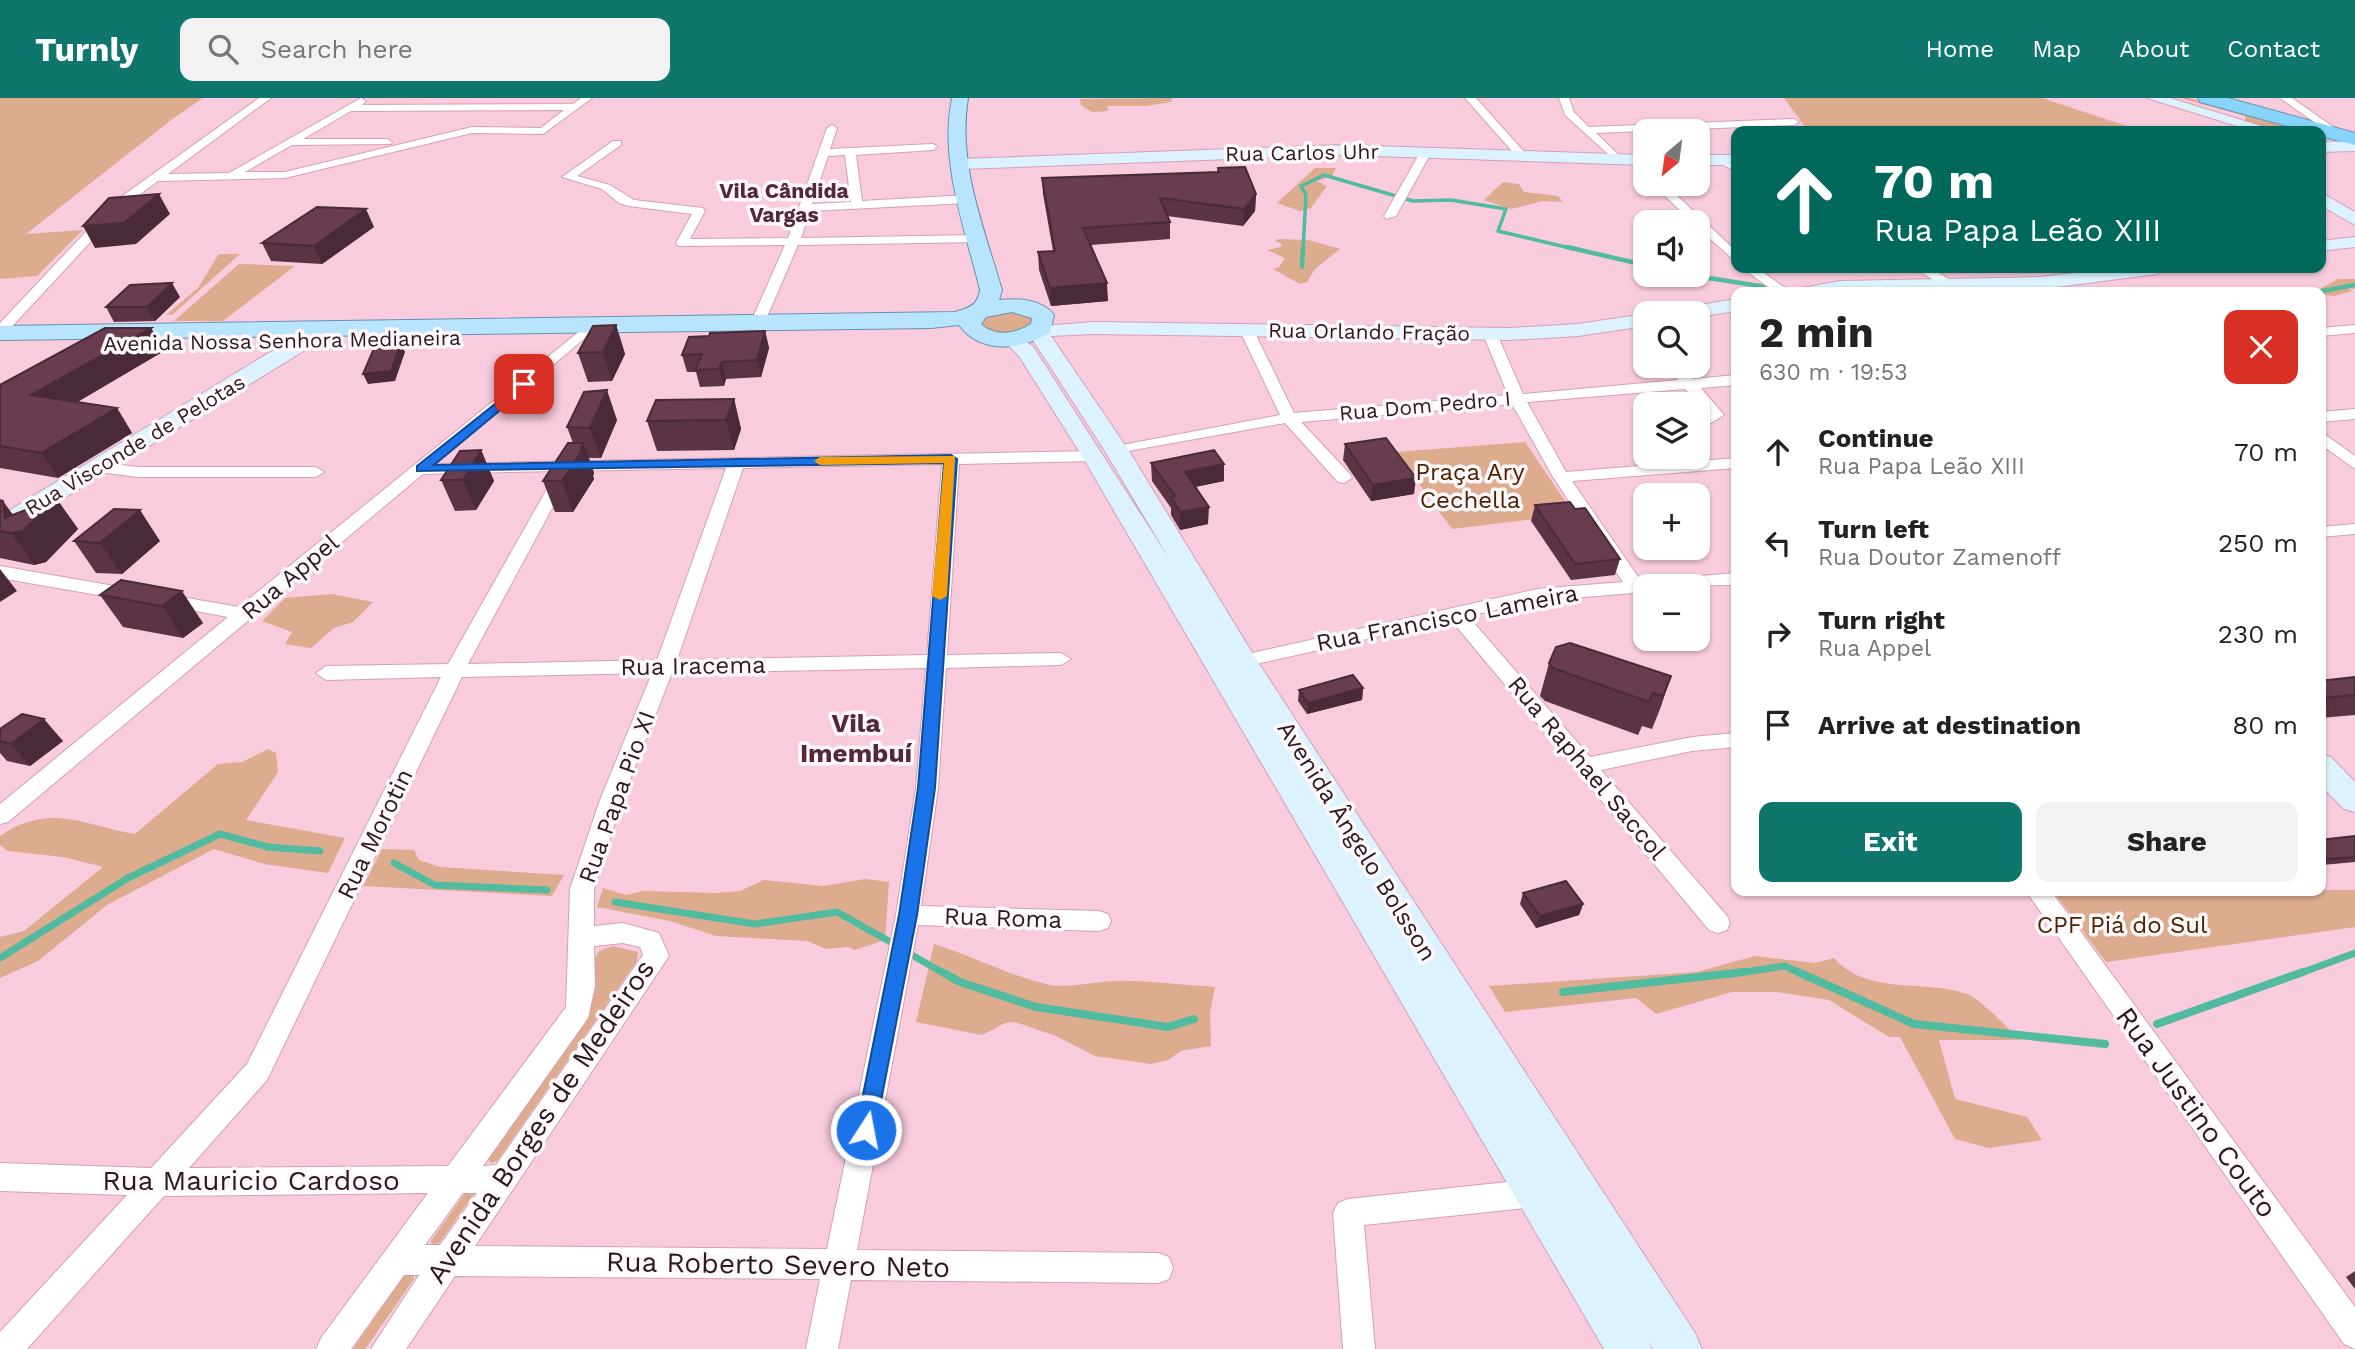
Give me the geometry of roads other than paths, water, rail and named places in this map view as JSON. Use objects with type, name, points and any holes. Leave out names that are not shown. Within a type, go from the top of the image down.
[{"type":"highway","points":[[2207,98],[2313,126]]},
{"type":"highway","points":[[2224,98],[2288,126]]},
{"type":"highway","points":[[2259,98],[2289,101]]},
{"type":"highway","points":[[2326,129],[2355,137]]},
{"type":"highway","points":[[2326,142],[2355,137]]},
{"type":"main road","points":[[960,98],[956,117],[989,232],[991,299],[970,324],[973,331],[983,336]]},
{"type":"main road","points":[[968,164],[976,110]]},
{"type":"main road","name":"Avenida Nossa Senhora Medianeira","points":[[755,329],[941,320],[998,306],[1030,310]]},
{"type":"main road","points":[[1012,339],[1030,310]]},
{"type":"main road","name":"Avenida Nossa Senhora Medianeira","points":[[0,332],[312,334],[755,329],[910,331],[1012,339]]},
{"type":"main road","name":"Avenida Nossa Senhora Medianeira","points":[[0,346],[312,334]]},
{"type":"street","points":[[0,332],[118,205],[266,98]]},
{"type":"street","points":[[230,176],[365,98]]},
{"type":"street","points":[[155,178],[285,175],[472,130],[543,131],[587,98]]},
{"type":"street","points":[[1470,98],[1523,157]]},
{"type":"street","points":[[1564,98],[1569,113],[1618,160]]},
{"type":"street","points":[[2154,98],[2252,126]]},
{"type":"street","points":[[2289,101],[2311,126]]},
{"type":"street","points":[[348,108],[575,107]]},
{"type":"street","points":[[1587,130],[1794,122]]},
{"type":"street","points":[[755,329],[793,242],[832,128]]},
{"type":"street","points":[[289,142],[420,142]]},
{"type":"street","points":[[2326,142],[2355,146]]},
{"type":"street","points":[[617,143],[568,177],[606,187],[632,203],[699,211],[682,243],[793,242],[989,232]]},
{"type":"street","points":[[823,153],[933,147]]},
{"type":"street","name":"Rua Carlos Uhr","points":[[968,164],[1323,151],[1633,160]]},
{"type":"street","points":[[850,152],[857,205]]},
{"type":"street","points":[[1390,216],[1425,153]]},
{"type":"street","points":[[1710,160],[1728,160]]},
{"type":"street","points":[[1671,196],[1731,253]]},
{"type":"street","points":[[805,208],[978,197]]},
{"type":"street","points":[[2326,201],[2355,220]]},
{"type":"street","points":[[2326,245],[2355,242]]},
{"type":"street","points":[[1756,273],[1777,287]]},
{"type":"street","points":[[1929,273],[1952,285]]},
{"type":"street","points":[[1908,287],[2041,283],[2118,273]]},
{"type":"street","points":[[1710,309],[1731,306]]},
{"type":"street","name":"Rua Orlando Fração","points":[[1030,310],[1093,328],[1247,331],[1543,333],[1633,322]]},
{"type":"street","name":"Avenida Ângelo Bolsson","points":[[1030,310],[1106,454],[1535,1194],[1629,1349]]},
{"type":"street","points":[[2326,331],[2355,329]]},
{"type":"street","name":"Rua Appel","points":[[0,817],[587,331]]},
{"type":"street","points":[[1247,331],[1289,418],[1345,478]]},
{"type":"street","name":"Rua Visconde de Pelotas","points":[[0,527],[312,334]]},
{"type":"street","points":[[1490,334],[1517,398],[1561,477],[1633,582]]},
{"type":"street","name":"Avenida Ângelo Bolsson","points":[[1012,339],[1027,352],[1106,454],[1243,661],[1679,1349]]},
{"type":"street","points":[[1683,378],[1699,392]]},
{"type":"street","name":"Rua Dom Pedro I","points":[[421,469],[1106,454],[1289,418],[1731,380]]},
{"type":"street","points":[[1687,384],[1688,392]]},
{"type":"street","points":[[2326,416],[2355,414]]},
{"type":"street","points":[[2326,441],[2355,464]]},
{"type":"street","points":[[822,1349],[841,1265],[908,915],[927,788],[934,661],[951,459]]},
{"type":"street","name":"Rua Papa Pio XI","points":[[583,937],[582,888],[611,800],[665,666],[736,463]]},
{"type":"street","points":[[1561,477],[1731,463]]},
{"type":"street","name":"Rua Morotin","points":[[6,1349],[257,1072],[455,670],[567,466]]},
{"type":"street","points":[[99,467],[138,472],[316,472]]},
{"type":"street","points":[[2326,531],[2355,529]]},
{"type":"street","points":[[0,572],[245,614]]},
{"type":"street","name":"Rua Francisco Lameira","points":[[1710,581],[1731,579]]},
{"type":"street","name":"Rua Francisco Lameira","points":[[1243,661],[1549,594],[1633,586]]},
{"type":"street","name":"Rua Raphael Saccol","points":[[1455,613],[1718,923]]},
{"type":"street","name":"Rua Iracema","points":[[326,673],[1060,659]]},
{"type":"street","points":[[1585,766],[1692,744],[1731,740]]},
{"type":"street","points":[[2326,771],[2355,801]]},
{"type":"street","name":"Rua Justino Couto","points":[[2042,896],[2355,1333]]},
{"type":"street","name":"Rua Roma","points":[[908,915],[1099,921]]},
{"type":"street","name":"Avenida Borges de Medeiros","points":[[332,1349],[579,1010],[583,937],[623,933],[650,940],[656,956],[387,1349]]},
{"type":"street","name":"Rua Mauricio Cardoso","points":[[0,1177],[156,1182],[502,1179]]},
{"type":"street","points":[[1359,1349],[1348,1213],[1535,1194]]},
{"type":"street","name":"Rua Roberto Severo Neto","points":[[397,1260],[1158,1268]]},
{"type":"waterway","points":[[1303,249],[1306,195],[1301,186],[1324,175],[1413,201],[1451,200],[1506,209],[1498,231],[1574,249]]},
{"type":"waterway","points":[[1302,267],[1303,247]]},
{"type":"waterway","points":[[1567,247],[1633,262]]},
{"type":"waterway","points":[[1710,278],[1767,287]]},
{"type":"waterway","points":[[2326,290],[2355,285]]},
{"type":"waterway","points":[[0,958],[128,878],[220,834],[268,847],[320,851]]},
{"type":"waterway","points":[[394,863],[435,885],[547,890]]},
{"type":"waterway","points":[[615,902],[755,924],[837,912],[896,945]]},
{"type":"waterway","points":[[905,951],[945,974]]},
{"type":"waterway","points":[[2298,974],[2355,953]]},
{"type":"waterway","points":[[1731,974],[1785,966],[1802,974]]},
{"type":"waterway","points":[[942,972],[960,982],[1036,1007],[1168,1027],[1194,1019]]},
{"type":"waterway","points":[[1563,992],[1744,972]]},
{"type":"waterway","points":[[1798,972],[1914,1024],[2105,1044]]},
{"type":"waterway","points":[[2157,1024],[2303,972]]},
{"type":"district","name":"Vila Cândida Vargas","points":[[784,203]]},
{"type":"district","name":"Vila Imembuí","points":[[856,738]]},
{"type":"park label","name":"Praça Ary Cechella","points":[[1470,486]]},
{"type":"park label","name":"CPF Piá do Sul","points":[[2122,925]]}]
